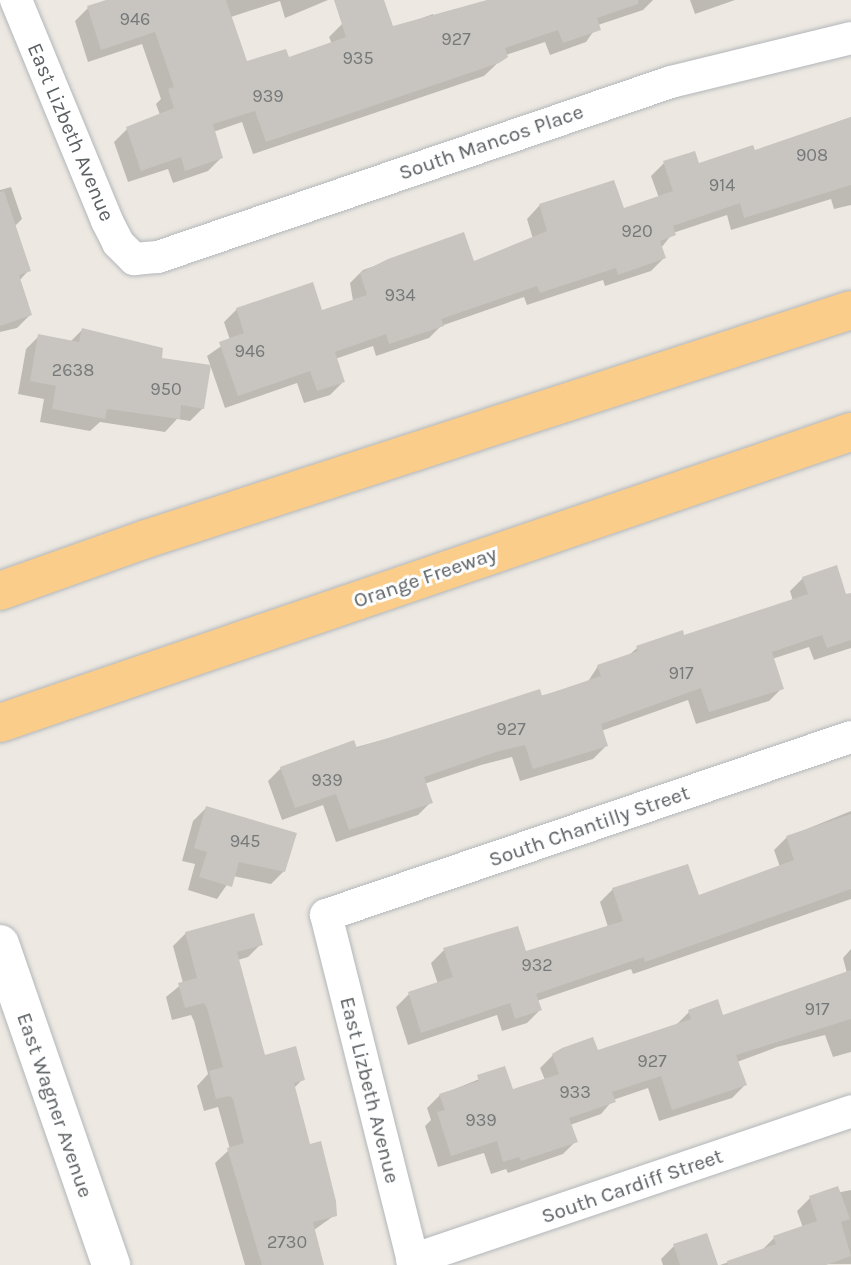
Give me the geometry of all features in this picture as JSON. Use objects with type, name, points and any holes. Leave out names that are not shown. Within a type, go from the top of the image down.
[{"type":"highway","points":[[0,592],[146,539],[851,310]]},
{"type":"highway","name":"Orange Freeway","points":[[0,723],[851,432]]},
{"type":"street","name":"East Lizbeth Avenue","points":[[16,0],[107,221],[118,243],[134,259]]},
{"type":"street","name":"South Mancos Place","points":[[134,259],[158,257],[671,82],[851,38]]},
{"type":"street","name":"South Chantilly Street","points":[[326,915],[851,737]]},
{"type":"street","name":"East Lizbeth Avenue","points":[[326,915],[413,1263]]},
{"type":"street","name":"East Wagner Avenue","points":[[0,944],[111,1265]]},
{"type":"street","name":"South Cardiff Street","points":[[413,1263],[851,1111]]},
{"type":"building","points":[[106,0],[226,0],[247,61],[286,49],[289,57],[346,37],[334,0],[384,0],[393,26],[487,0],[638,0],[638,4],[597,18],[601,30],[563,43],[558,30],[505,48],[508,57],[499,63],[266,142],[255,111],[213,124],[223,158],[185,171],[181,157],[141,171],[126,127],[174,108],[168,89],[174,87],[155,32],[101,50],[87,6]]},
{"type":"building","points":[[851,117],[851,185],[744,218],[740,203],[673,226],[676,235],[660,241],[666,258],[618,275],[616,268],[540,293],[537,286],[441,319],[444,326],[389,344],[386,334],[335,352],[345,382],[317,391],[310,371],[238,396],[219,342],[244,333],[236,308],[313,282],[322,310],[367,295],[360,273],[388,259],[464,232],[474,261],[547,231],[539,204],[614,180],[624,208],[673,191],[663,161],[695,151],[699,163],[753,145],[755,150]]},
{"type":"building","points":[[4,191],[31,271],[19,275],[32,315],[0,326],[0,192]]},
{"type":"building","points":[[82,328],[163,348],[162,358],[211,365],[204,409],[181,405],[180,419],[107,409],[105,419],[52,409],[56,386],[30,381],[38,334],[79,342]]},
{"type":"building","points":[[837,565],[846,594],[851,593],[851,640],[827,648],[822,635],[772,652],[784,689],[709,712],[701,688],[601,724],[608,746],[533,769],[525,745],[496,752],[424,777],[433,803],[349,830],[336,794],[295,808],[280,767],[354,740],[357,748],[540,689],[542,696],[601,676],[597,665],[638,651],[636,646],[683,630],[684,635],[808,594],[802,577]]},
{"type":"building","points":[[206,806],[297,833],[285,872],[239,862],[232,887],[199,877],[207,852],[194,848]]},
{"type":"building","points":[[851,814],[851,889],[645,962],[644,957],[536,994],[542,1010],[515,1019],[510,1003],[421,1033],[408,992],[453,977],[443,948],[518,926],[526,951],[623,921],[612,888],[688,864],[699,895],[794,860],[786,836]]},
{"type":"building","points":[[254,913],[263,945],[237,952],[265,1055],[296,1046],[305,1080],[294,1083],[310,1144],[321,1141],[336,1201],[337,1216],[313,1222],[324,1265],[262,1265],[227,1148],[244,1143],[233,1099],[230,1096],[216,1099],[209,1071],[223,1067],[207,1008],[204,1003],[185,1008],[178,983],[197,978],[185,932]]},
{"type":"building","points":[[851,970],[851,1019],[736,1055],[747,1085],[672,1110],[661,1076],[612,1092],[616,1102],[569,1118],[578,1142],[521,1161],[519,1157],[503,1162],[497,1141],[451,1156],[437,1112],[445,1110],[439,1094],[479,1081],[477,1075],[505,1066],[513,1089],[559,1074],[552,1054],[593,1037],[598,1050],[691,1019],[688,1010],[718,999],[723,1015]]},
{"type":"building","points":[[838,1186],[850,1219],[841,1222],[851,1256],[826,1265],[728,1265],[727,1261],[776,1244],[773,1236],[817,1221],[809,1196]]},
{"type":"building","points":[[707,1233],[718,1265],[680,1265],[673,1244]]}]
